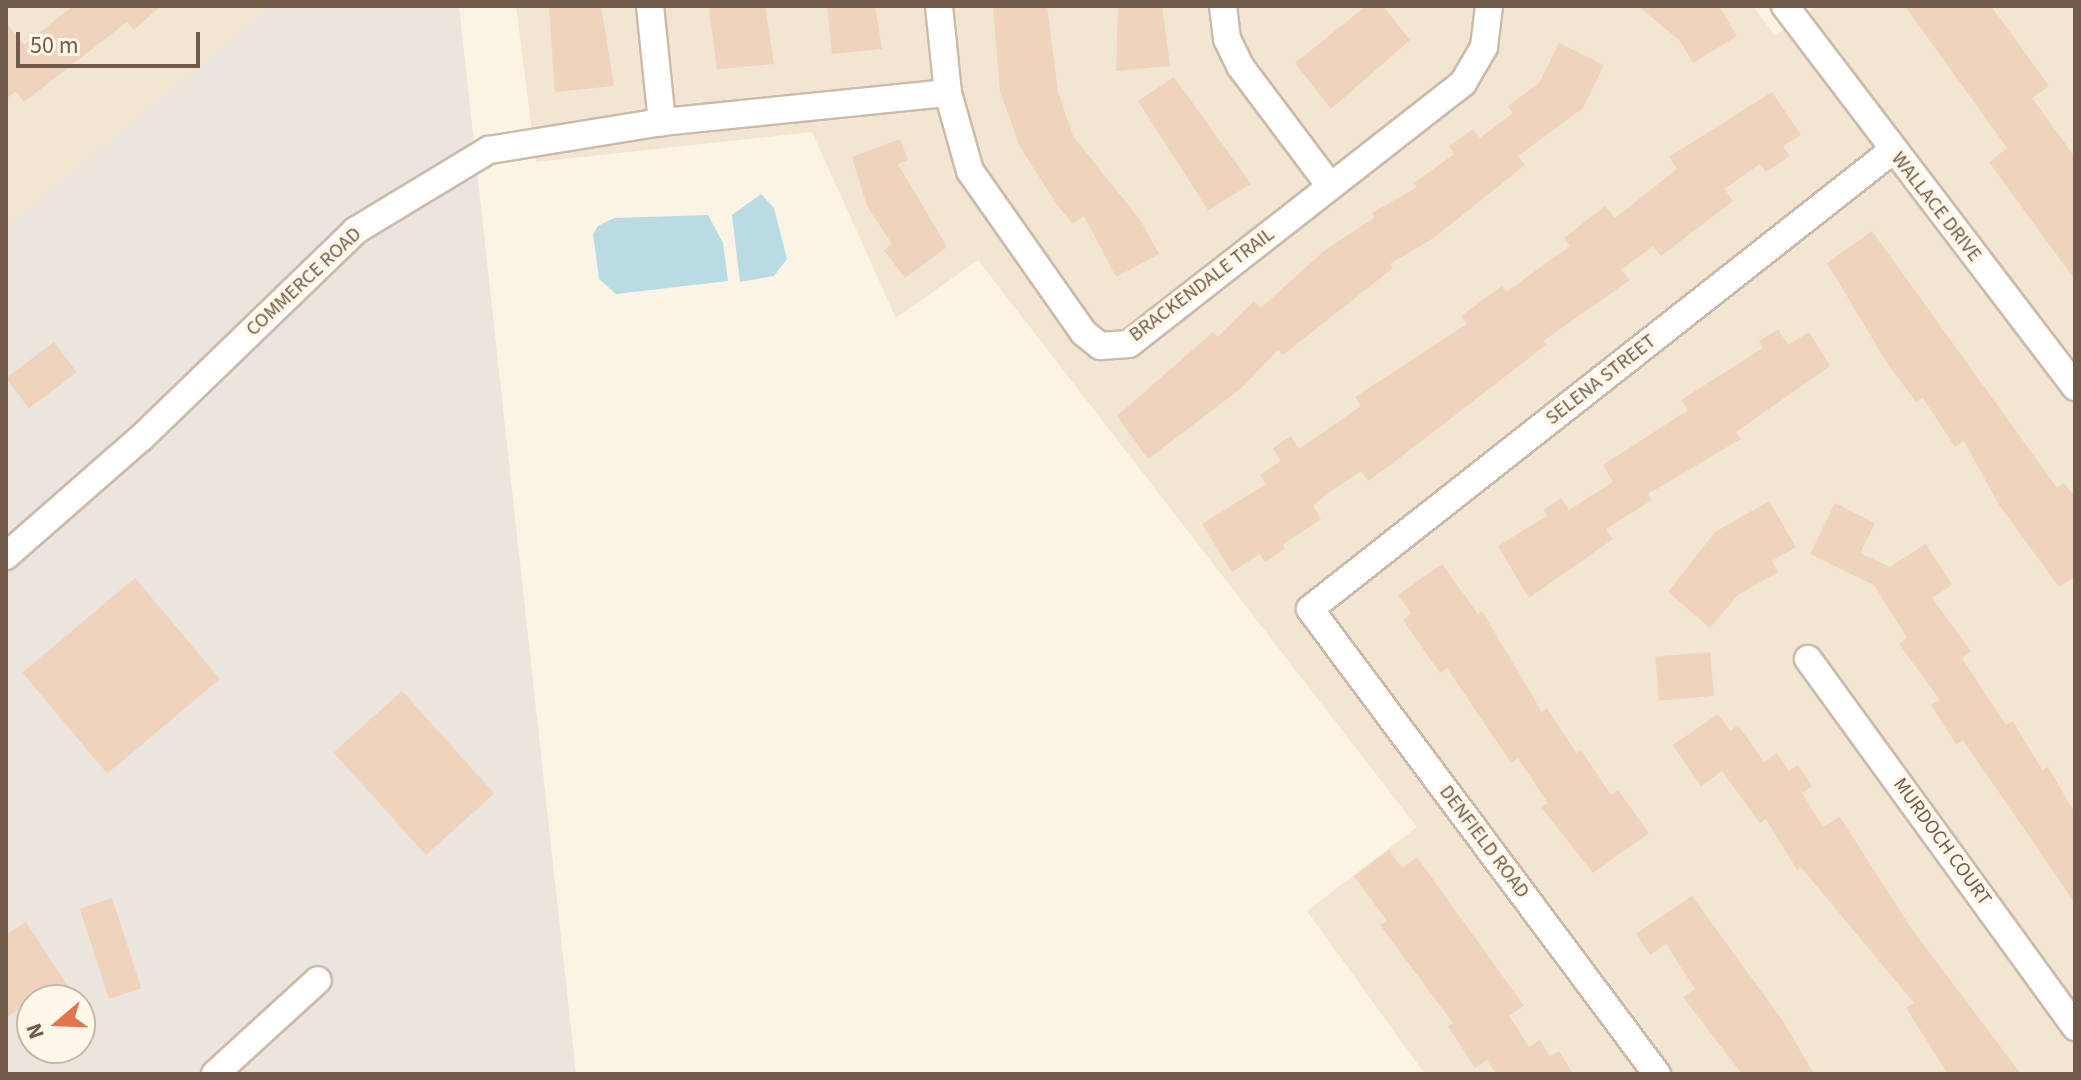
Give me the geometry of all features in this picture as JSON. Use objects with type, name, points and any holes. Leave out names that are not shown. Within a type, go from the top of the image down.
[{"type":"street","points":[[650,6],[662,122]]},
{"type":"street","name":"BRACKENDALE TRAIL","points":[[939,6],[948,93],[970,171],[1084,333],[1100,346],[1129,344],[1463,83],[1484,47],[1489,6]]},
{"type":"street","points":[[1223,6],[1227,39],[1240,66],[1330,186]]},
{"type":"street","name":"WALLACE DRIVE","points":[[1791,16],[2074,385]]},
{"type":"street","name":"COMMERCE ROAD","points":[[6,556],[141,438],[355,231],[489,150],[662,122],[948,93]]},
{"type":"street","name":"SELENA STREET","points":[[1310,609],[1893,150]]},
{"type":"street","name":"DENFIELD ROAD","points":[[1310,609],[1657,1074]]},
{"type":"street","name":"MURDOCH COURT","points":[[1808,659],[2075,1027]]},
{"type":"street","points":[[215,1074],[318,980]]},
{"type":"shaded area","points":[[6,6],[272,6],[6,227]]},
{"type":"shaded area","points":[[272,6],[459,6],[576,1074],[6,1074],[6,227]]},
{"type":"shaded area","points":[[516,6],[1753,6],[1775,36],[1817,6],[2075,6],[2075,1074],[1425,1074],[1307,911],[1417,827],[978,260],[896,318],[812,132],[536,162]]},
{"type":"water","points":[[761,194],[774,208],[787,259],[774,276],[740,282],[732,215]]},
{"type":"water","points":[[708,215],[723,243],[728,281],[616,294],[599,279],[593,234],[598,226],[614,218]]},
{"type":"building","points":[[73,6],[161,6],[134,30],[127,22],[24,102],[16,91],[6,99],[6,23],[24,45]]},
{"type":"building","points":[[549,6],[601,6],[614,86],[555,92]]},
{"type":"building","points":[[718,6],[765,6],[774,64],[717,69],[709,9]]},
{"type":"building","points":[[827,6],[875,6],[882,49],[832,54]]},
{"type":"building","points":[[993,6],[1047,6],[1058,92],[1073,136],[1141,221],[1159,254],[1116,277],[1084,216],[1073,224],[1058,206],[1020,147],[1000,91]]},
{"type":"building","points":[[1118,6],[1162,6],[1170,66],[1116,71]]},
{"type":"building","points":[[1366,6],[1383,6],[1410,40],[1331,109],[1295,63]]},
{"type":"building","points":[[1638,6],[1719,6],[1737,36],[1693,63],[1680,41]]},
{"type":"building","points":[[1905,6],[1991,6],[2049,86],[2032,98],[2075,157],[2075,280],[1989,162],[2007,148]]},
{"type":"building","points":[[1559,43],[1604,65],[1583,108],[1518,156],[1525,165],[1435,237],[1390,264],[1393,268],[1283,355],[1278,350],[1239,390],[1148,459],[1117,416],[1213,332],[1218,337],[1254,301],[1261,308],[1324,251],[1374,218],[1372,213],[1417,187],[1414,183],[1454,154],[1449,146],[1473,129],[1480,138],[1513,113],[1508,106],[1539,83]]},
{"type":"building","points":[[1174,77],[1251,184],[1208,210],[1138,101]]},
{"type":"building","points":[[1772,92],[1801,135],[1783,146],[1790,156],[1766,172],[1760,164],[1724,189],[1733,201],[1661,256],[1653,246],[1621,270],[1630,280],[1543,341],[1546,345],[1389,466],[1368,481],[1361,471],[1328,493],[1313,506],[1321,519],[1283,544],[1285,549],[1265,562],[1260,554],[1232,572],[1202,524],[1266,484],[1260,475],[1281,461],[1273,448],[1291,436],[1299,449],[1361,406],[1355,397],[1467,324],[1461,316],[1502,286],[1506,292],[1570,246],[1564,238],[1605,206],[1615,218],[1677,169],[1669,157]]},
{"type":"building","points":[[900,139],[908,160],[898,164],[947,247],[905,278],[884,250],[892,244],[867,206],[852,157]]},
{"type":"building","points":[[1872,231],[2057,488],[2064,483],[2075,497],[2075,576],[2059,587],[1999,505],[1964,441],[1955,447],[1923,398],[1916,402],[1887,363],[1827,263]]},
{"type":"building","points":[[1778,329],[1788,345],[1809,332],[1830,366],[1736,432],[1741,439],[1648,494],[1652,500],[1606,529],[1613,539],[1529,598],[1498,546],[1547,516],[1544,510],[1561,498],[1569,510],[1613,482],[1603,465],[1688,410],[1681,400],[1763,348],[1759,341]]},
{"type":"building","points":[[54,342],[77,372],[29,408],[6,378]]},
{"type":"building","points":[[1769,501],[1796,547],[1772,561],[1778,572],[1738,595],[1710,628],[1668,592],[1715,532]]},
{"type":"building","points":[[1835,503],[1875,523],[1860,553],[1890,567],[1926,544],[1952,585],[1932,598],[1971,651],[1962,658],[2006,725],[2013,721],[2042,770],[2048,767],[2075,813],[2075,903],[1963,740],[1956,744],[1931,705],[1940,700],[1899,644],[1907,638],[1874,585],[1810,554]]},
{"type":"building","points":[[1442,564],[1478,614],[1482,611],[1542,712],[1547,708],[1576,753],[1581,750],[1611,795],[1618,790],[1649,833],[1593,873],[1541,807],[1548,803],[1518,758],[1511,763],[1447,668],[1440,673],[1403,620],[1411,613],[1398,595]]},
{"type":"building","points":[[135,578],[220,679],[107,774],[22,672]]},
{"type":"building","points":[[1710,652],[1714,696],[1659,701],[1655,657]]},
{"type":"building","points":[[402,691],[494,794],[426,855],[334,753]]},
{"type":"building","points":[[1718,714],[1730,731],[1738,725],[1764,762],[1777,753],[1789,771],[1798,765],[1812,786],[1802,793],[1823,827],[1840,817],[1911,928],[2021,1074],[1948,1074],[1906,1008],[1914,1003],[1801,867],[1797,870],[1766,819],[1760,823],[1722,771],[1701,786],[1673,745]]},
{"type":"building","points":[[1389,850],[1402,868],[1417,857],[1524,1006],[1509,1016],[1529,1047],[1540,1040],[1550,1056],[1559,1051],[1573,1074],[1496,1074],[1487,1060],[1475,1068],[1448,1026],[1453,1023],[1380,925],[1387,921],[1354,876]]},
{"type":"building","points":[[1692,896],[1783,1021],[1814,1074],[1742,1074],[1683,997],[1695,989],[1666,944],[1650,955],[1636,934]]},
{"type":"building","points":[[112,898],[141,988],[109,999],[80,909]]},
{"type":"building","points":[[26,922],[67,984],[16,984],[16,1011],[6,1018],[6,935]]}]
